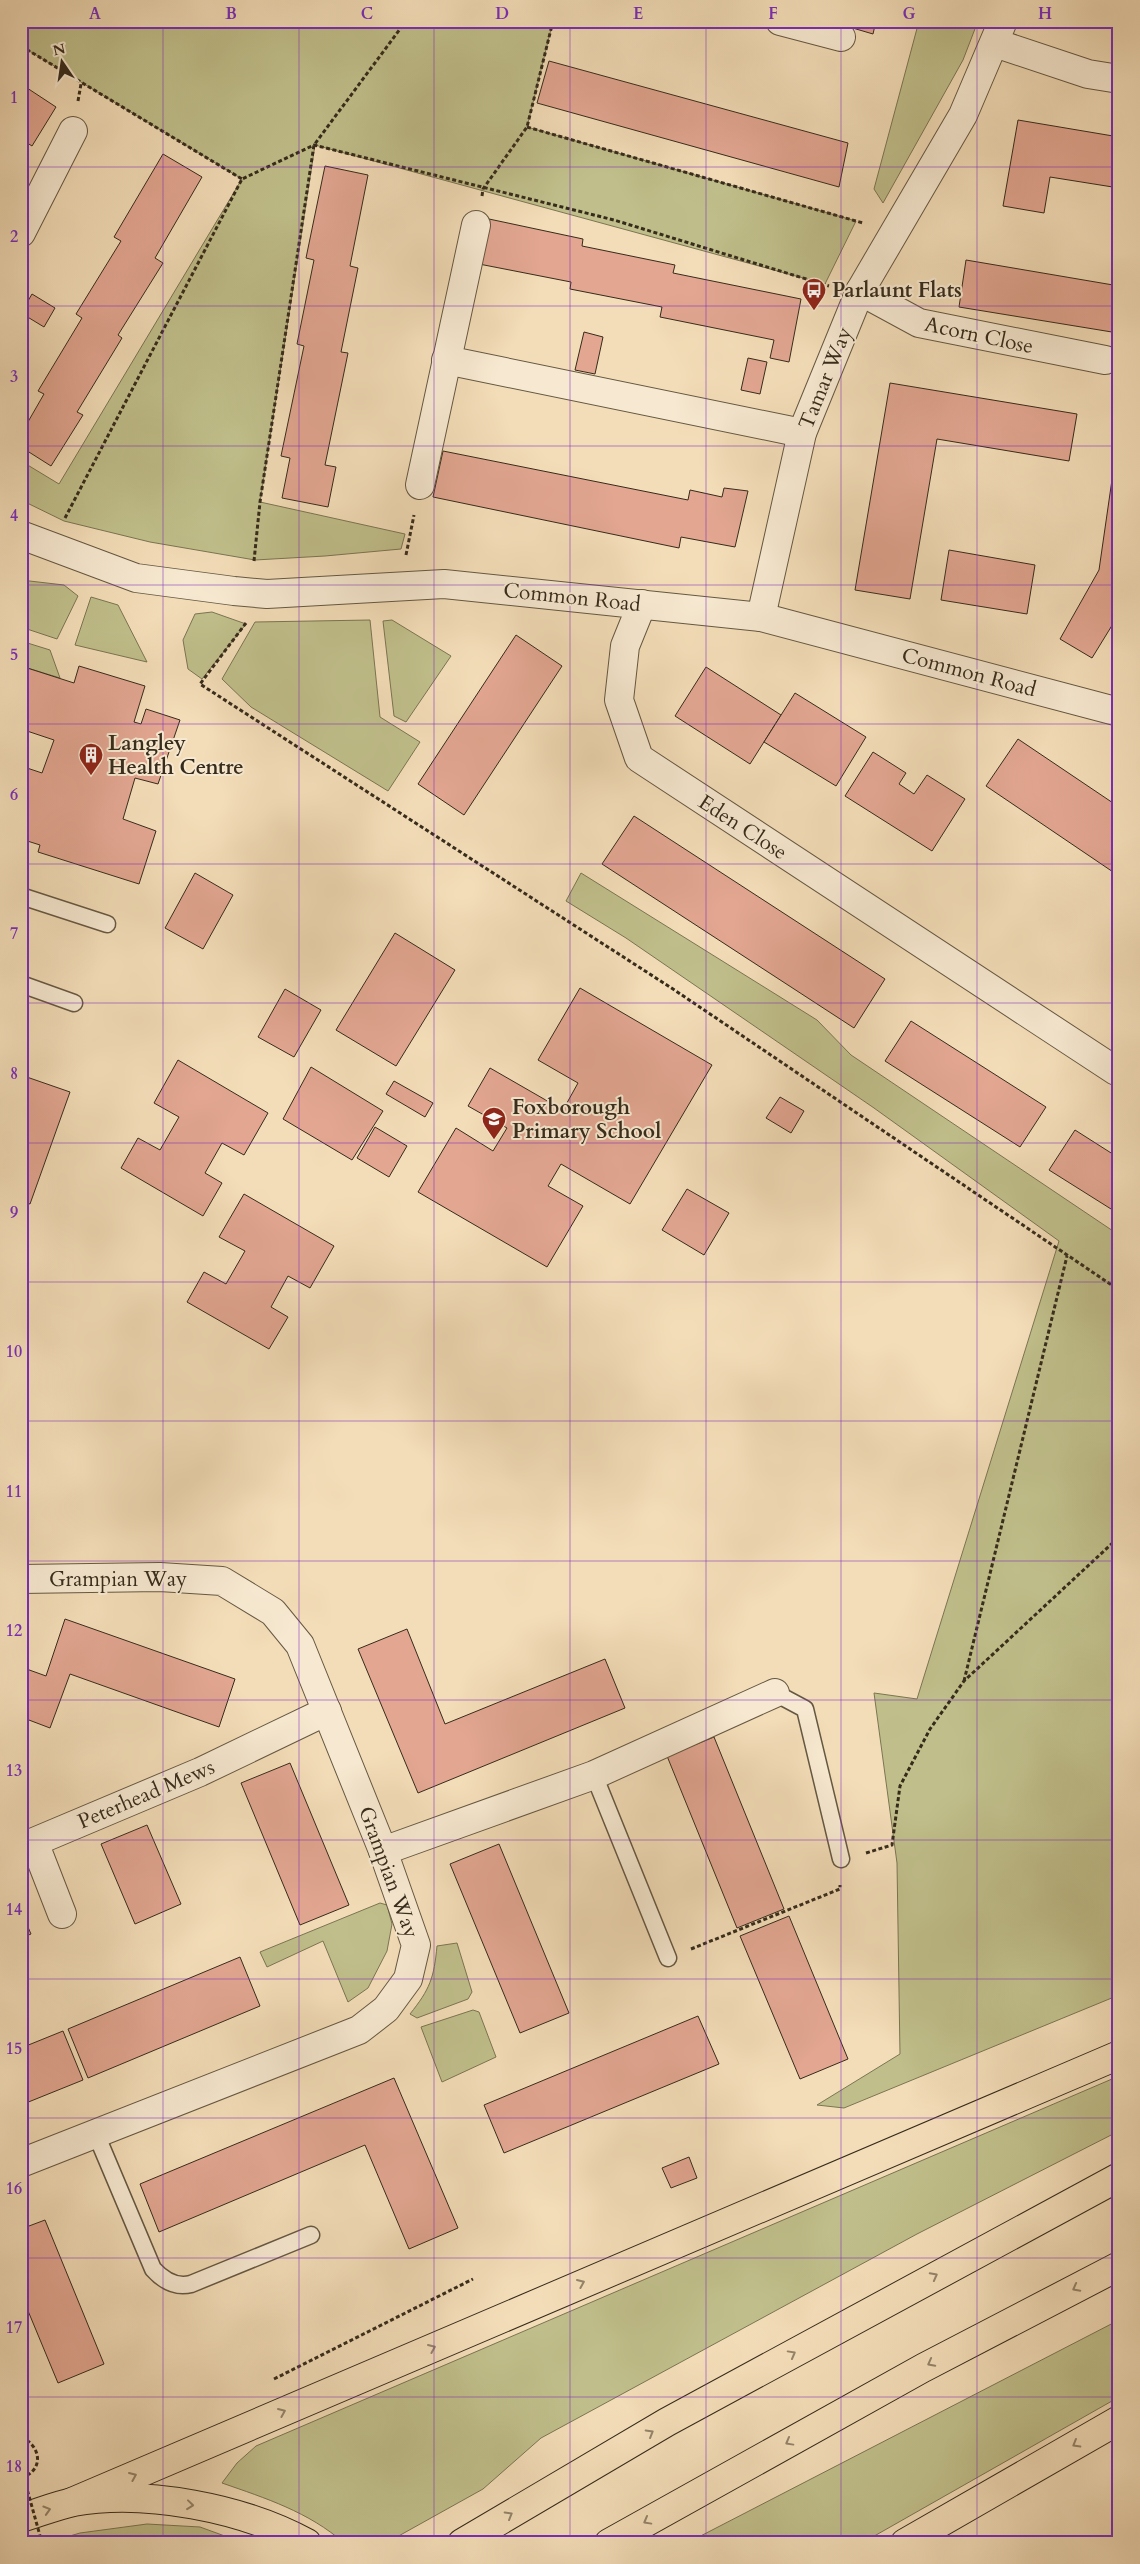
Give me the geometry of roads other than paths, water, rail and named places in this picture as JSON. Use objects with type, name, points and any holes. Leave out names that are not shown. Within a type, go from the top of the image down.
[{"type":"highway","points":[[21,2518],[72,2502],[1119,2055]]},
{"type":"highway","points":[[465,2541],[667,2422],[1119,2177]]},
{"type":"highway","points":[[609,2543],[923,2368],[1119,2266]]},
{"type":"highway","points":[[905,2543],[1119,2420]]},
{"type":"highway","points":[[72,2502],[124,2498],[203,2506],[253,2519],[307,2543]]},
{"type":"street","points":[[780,21],[841,37]]},
{"type":"street","points":[[999,32],[1088,74],[1119,79]]},
{"type":"street","name":"Tamar Way","points":[[761,617],[802,433],[860,293],[963,115],[999,32]]},
{"type":"street","points":[[21,233],[73,132]]},
{"type":"street","points":[[420,485],[476,225]]},
{"type":"street","name":"Acorn Close","points":[[860,293],[918,323],[1105,360]]},
{"type":"street","points":[[446,360],[802,433]]},
{"type":"street","name":"Common Road","points":[[30,539],[136,578],[234,591],[267,594],[444,584],[761,617],[1119,712]]},
{"type":"street","name":"Eden Close","points":[[642,604],[625,646],[619,700],[639,758],[982,985],[1116,1071]]},
{"type":"street","name":"Grampian Way","points":[[21,1579],[160,1577],[222,1581],[273,1612],[300,1645],[383,1851],[416,1945],[408,1979],[386,2009],[359,2030],[21,2163]]},
{"type":"street","points":[[383,1851],[594,1775],[775,1692]]},
{"type":"street","name":"Peterhead Mews","points":[[62,1914],[34,1842],[200,1772],[327,1711]]},
{"type":"lane","points":[[21,896],[107,924]]},
{"type":"lane","points":[[21,984],[74,1003]]},
{"type":"lane","points":[[775,1692],[805,1709],[841,1859]]},
{"type":"lane","points":[[594,1775],[668,1958]]},
{"type":"lane","points":[[96,2134],[153,2269],[160,2277],[170,2282],[182,2286],[191,2284],[311,2235]]},
{"type":"place","name":"Parlaunt Flats","points":[[814,311]]},
{"type":"place","name":"Langley Health Centre","points":[[91,776]]},
{"type":"place","name":"Foxborough Primary School","points":[[494,1140]]}]
